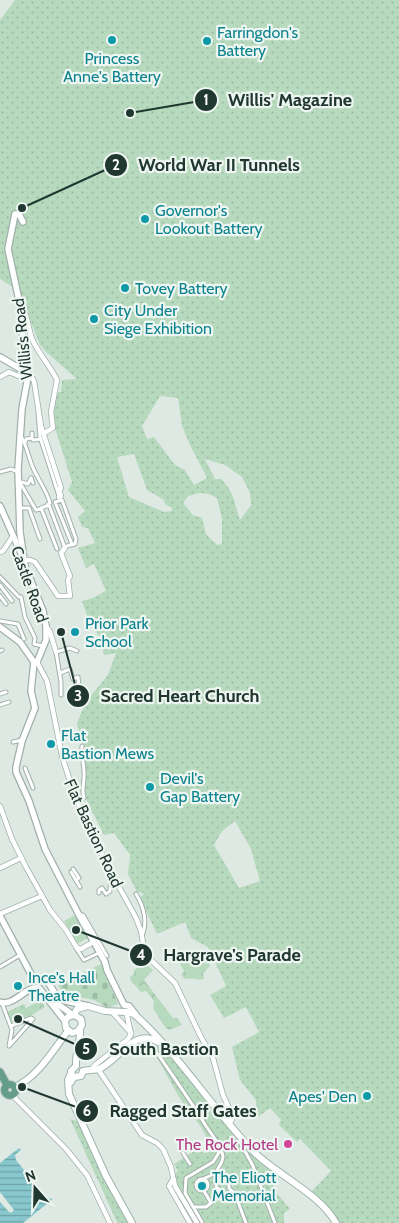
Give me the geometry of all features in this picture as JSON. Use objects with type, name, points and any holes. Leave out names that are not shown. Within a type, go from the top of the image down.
[{"type":"main road","points":[[132,1223],[106,1176],[69,1094],[68,1085],[73,1075],[73,1068],[76,1066],[80,1036],[65,1027],[65,1021],[68,1017],[74,1015],[77,1010],[88,1006],[112,1012],[125,1008],[137,1017],[193,1078],[241,1137],[265,1161],[315,1200],[336,1223]]},
{"type":"main road","points":[[0,1072],[7,1085],[12,1085],[14,1091],[22,1085],[74,1031],[81,1021],[74,1015]]},
{"type":"main road","points":[[83,1071],[94,1069],[107,1063],[139,1039],[145,1037],[164,1045]]},
{"type":"main road","points":[[76,1066],[81,1067],[83,1071]]},
{"type":"main road","points":[[73,1075],[81,1076],[83,1071]]},
{"type":"street","name":"Willis’s Road","points":[[23,222],[20,214],[15,214],[8,249],[20,305],[28,378],[22,409],[19,477],[20,532],[24,560]]},
{"type":"street","points":[[20,305],[25,312],[37,348],[57,379],[51,412],[53,428],[44,433]]},
{"type":"street","points":[[0,358],[19,368],[26,367]]},
{"type":"street","points":[[0,377],[9,372],[33,380],[44,433],[61,488],[59,488],[61,496],[55,502],[71,545]]},
{"type":"street","points":[[38,409],[37,418],[41,439],[59,498],[62,500],[75,538],[76,544],[64,547]]},
{"type":"street","points":[[25,444],[26,439],[32,438],[32,433]]},
{"type":"street","points":[[20,437],[25,444],[37,477],[50,503],[36,508]]},
{"type":"street","points":[[33,440],[41,439]]},
{"type":"street","points":[[0,472],[11,469],[26,485],[29,479],[37,477]]},
{"type":"street","points":[[19,477],[36,508]]},
{"type":"street","points":[[31,478],[33,483]]},
{"type":"street","points":[[24,560],[35,562],[56,595],[62,597],[70,596],[68,580],[70,576],[62,554],[64,547],[49,505],[41,508],[57,549]]},
{"type":"street","name":"Castle Road","points":[[0,506],[24,560],[24,566],[43,610],[46,626],[44,646],[34,662],[31,691],[35,708],[23,740],[16,772],[29,801],[45,849],[93,942],[102,951],[108,970],[125,1008]]},
{"type":"street","points":[[19,508],[29,508],[40,539]]},
{"type":"street","points":[[36,508],[36,510],[40,508],[42,511]]},
{"type":"street","points":[[52,514],[60,512]]},
{"type":"street","points":[[48,527],[56,524]]},
{"type":"street","points":[[0,552],[13,536]]},
{"type":"street","points":[[0,577],[20,597],[25,618],[35,638],[34,644],[44,646]]},
{"type":"street","points":[[0,585],[12,601]]},
{"type":"street","points":[[0,596],[6,604]]},
{"type":"street","points":[[0,621],[18,624],[22,641],[34,662]]},
{"type":"street","points":[[46,626],[50,632],[56,652],[60,673],[61,696]]},
{"type":"street","points":[[0,627],[22,641]]},
{"type":"street","points":[[22,641],[33,636]]},
{"type":"street","points":[[56,652],[70,648],[73,648],[73,651],[77,651]]},
{"type":"street","name":"Flat Bastion Road","points":[[34,662],[47,681],[62,756],[78,804],[104,859],[136,918],[143,943],[152,961],[175,984],[201,1037],[214,1058],[223,1095],[233,1117],[230,1123]]},
{"type":"street","points":[[60,673],[70,669],[73,679],[78,677],[81,688]]},
{"type":"street","points":[[0,694],[6,692]]},
{"type":"street","points":[[0,705],[9,702]]},
{"type":"street","points":[[14,742],[23,740]]},
{"type":"street","points":[[78,804],[78,800],[84,798],[84,771],[81,761],[82,746]]},
{"type":"street","points":[[25,768],[32,788]]},
{"type":"street","points":[[0,806],[21,858],[50,910],[66,930],[84,960],[102,951]]},
{"type":"street","points":[[0,868],[21,858]]},
{"type":"street","points":[[72,871],[80,887]]},
{"type":"street","points":[[99,892],[102,888],[106,894],[110,892],[110,887]]},
{"type":"street","points":[[136,894],[144,910],[145,923],[142,936]]},
{"type":"street","points":[[42,896],[0,917],[34,978],[54,1002],[74,1015]]},
{"type":"street","points":[[79,916],[83,915],[102,951],[107,956]]},
{"type":"street","points":[[76,947],[81,949],[93,942]]},
{"type":"street","points":[[0,967],[20,955]]},
{"type":"street","points":[[34,978],[48,982],[57,997],[62,1000],[88,1006]]},
{"type":"street","points":[[33,988],[34,978]]},
{"type":"street","points":[[11,1026],[31,1018],[33,1019],[9,1046],[12,1036],[11,1026],[1,1002],[8,1002],[37,987],[42,990],[65,1021]]},
{"type":"street","points":[[125,1008],[131,1034],[128,1039],[94,1065],[94,1069],[142,1135],[161,1146],[172,1167],[175,1186],[199,1222]]},
{"type":"street","points":[[112,1012],[131,1034]]},
{"type":"street","points":[[151,1040],[219,1146],[222,1154],[223,1161],[216,1173],[216,1197],[206,1207],[194,1207]]},
{"type":"street","points":[[14,1091],[16,1099],[66,1150],[87,1175],[110,1223]]},
{"type":"street","points":[[241,1137],[240,1142],[265,1195],[275,1223]]},
{"type":"street","points":[[199,1222],[194,1207],[185,1193],[186,1178],[213,1162],[220,1152],[219,1146]]},
{"type":"street","points":[[183,1153],[190,1164]]},
{"type":"street","points":[[216,1173],[200,1179],[196,1183],[196,1189],[216,1194]]},
{"type":"street","points":[[173,1179],[168,1186],[190,1223]]},
{"type":"street","points":[[200,1179],[208,1185],[205,1192]]},
{"type":"street","points":[[228,1179],[229,1188],[236,1194],[246,1223]]},
{"type":"street","points":[[217,1187],[222,1194],[265,1195]]},
{"type":"street","points":[[205,1192],[211,1202]]},
{"type":"green space","points":[[15,0],[399,0],[399,1223],[340,1223],[329,1208],[312,1191],[331,1171],[300,1139],[297,1142],[279,1125],[281,1120],[270,1108],[258,1117],[256,1113],[256,1100],[240,1080],[232,1047],[259,1032],[246,1007],[224,1018],[210,995],[226,986],[208,947],[191,938],[185,922],[157,934],[140,898],[144,893],[137,892],[128,874],[130,855],[114,833],[104,835],[83,793],[83,747],[77,723],[86,702],[108,675],[116,653],[104,655],[100,637],[90,624],[82,601],[106,591],[94,564],[86,568],[78,548],[95,543],[88,528],[82,527],[78,517],[85,511],[68,490],[72,482],[55,428],[53,412],[56,392],[61,392],[62,380],[77,379],[40,345],[19,291],[0,279],[0,20]],"holes":[[[160,396],[178,398],[182,426],[207,478],[194,485],[185,470],[175,465],[154,437],[147,439],[142,426]],[[134,454],[147,490],[164,500],[165,504],[172,508],[172,511],[164,512],[129,497],[117,457]],[[205,459],[225,465],[242,477],[250,493],[251,505],[240,520],[229,488],[221,479],[215,479]],[[200,493],[209,494],[217,498],[222,519],[222,544],[217,545],[206,534],[202,518],[193,515],[183,503],[188,496]],[[235,821],[251,849],[260,881],[239,888],[214,845],[222,831]]]},
{"type":"green space","points":[[75,915],[88,938],[77,944],[64,921]]},
{"type":"green space","points":[[196,954],[203,961],[208,960],[210,966],[203,973],[204,979],[185,979],[181,975],[184,971],[180,964]]},
{"type":"green space","points":[[145,963],[153,970],[144,980],[173,1018],[177,1018],[182,1025],[169,1030],[153,1009],[154,1001],[146,991],[141,992],[131,981],[130,977],[134,974],[134,970]]},
{"type":"green space","points":[[101,964],[118,1004],[106,1007],[94,1000],[63,994],[58,985]]},
{"type":"green space","points":[[38,997],[45,1007],[22,1021],[11,1023],[7,1012],[24,1004],[26,1008],[39,1001]]},
{"type":"green space","points":[[148,1041],[155,1044],[168,1055],[245,1146],[278,1175],[273,1181],[275,1191],[290,1209],[284,1213],[284,1223],[199,1223],[176,1185],[174,1174],[178,1171],[174,1164],[199,1148],[203,1153],[206,1153],[209,1148],[208,1140],[179,1097]]},
{"type":"green space","points":[[70,1119],[77,1121],[97,1164],[129,1223],[118,1223],[116,1220]]},
{"type":"water","points":[[19,1148],[21,1150],[15,1155],[16,1160],[46,1198],[53,1199],[23,1223],[0,1223],[0,1202],[9,1212],[11,1213],[14,1210],[0,1192],[0,1163]]},
{"type":"place","name":"Princess Anne's Battery","points":[[112,40]]},
{"type":"place","name":"Farringdon's Battery","points":[[207,41]]},
{"type":"place","name":"Willis' Magazine","points":[[130,113]]},
{"type":"place","name":"World War II Tunnels","points":[[22,208]]},
{"type":"place","name":"Governor's Lookout Battery","points":[[145,219]]},
{"type":"place","name":"Tovey Battery","points":[[125,288]]},
{"type":"place","name":"City Under Siege Exhibition","points":[[94,319]]},
{"type":"place","name":"Sacred Heart Church","points":[[61,632]]},
{"type":"place","name":"Prior Park School","points":[[75,632]]},
{"type":"place","name":"Flat Bastion Mews","points":[[51,744]]},
{"type":"place","name":"Devil's Gap Battery","points":[[150,787]]},
{"type":"place","name":"Hargrave's Parade","points":[[76,930]]},
{"type":"place","name":"Ince's Hall Theatre","points":[[18,986]]},
{"type":"place","name":"South Bastion","points":[[18,1019]]},
{"type":"place","name":"Ragged Staff Gates","points":[[22,1087]]},
{"type":"place","name":"Apes' Den","points":[[367,1096]]},
{"type":"place","name":"The Rock Hotel","points":[[288,1144]]},
{"type":"place","name":"The Eliott Memorial","points":[[202,1186]]}]
